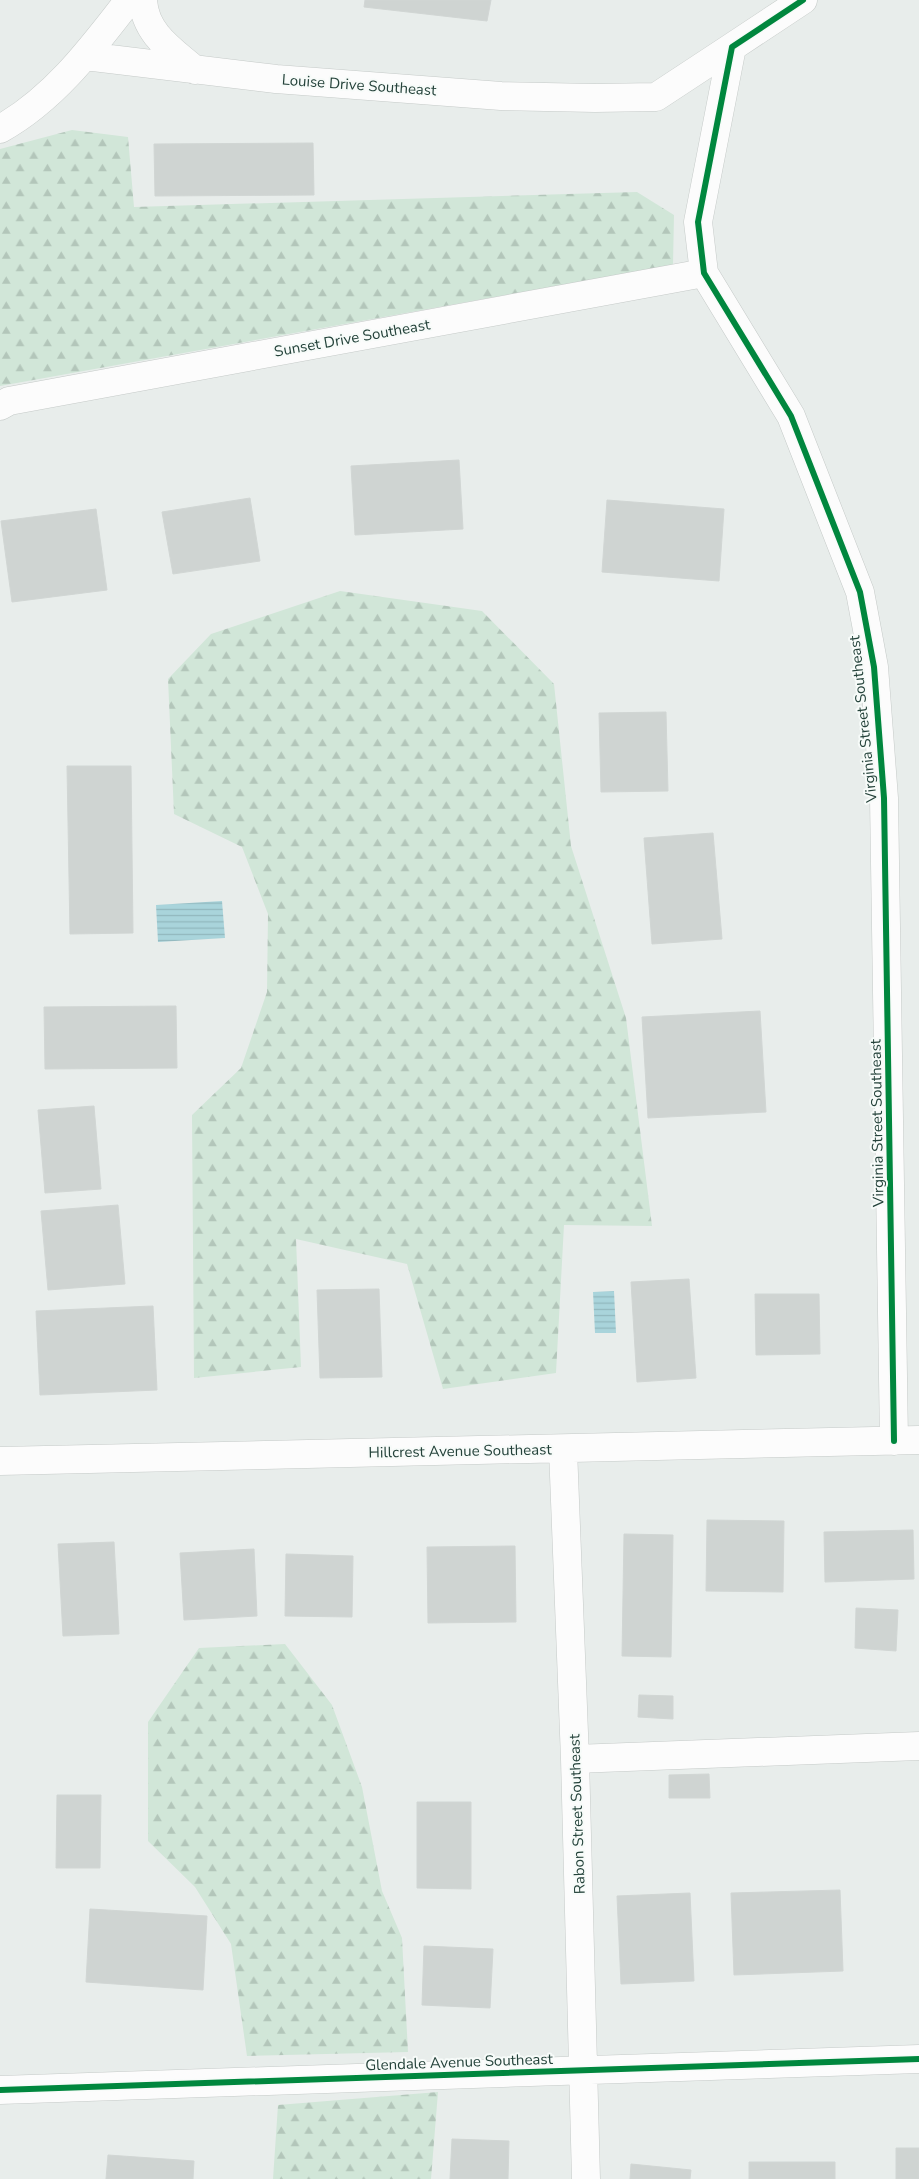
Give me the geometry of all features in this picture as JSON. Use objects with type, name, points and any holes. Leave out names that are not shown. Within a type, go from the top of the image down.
[{"type":"street","points":[[0,130],[14,122],[51,92],[86,56],[129,0]]},
{"type":"street","points":[[143,0],[143,9],[156,36],[195,70]]},
{"type":"street","points":[[732,47],[765,12],[803,0]]},
{"type":"street","name":"Louise Drive Southeast","points":[[86,56],[286,80],[502,96],[634,98],[656,97],[732,47]]},
{"type":"street","name":"Virginia Street Southeast","points":[[732,47],[698,222],[704,273],[791,416],[860,592],[874,667],[884,798],[907,1441]]},
{"type":"street","name":"Sunset Drive Southeast","points":[[0,406],[9,401],[19,399],[704,273]]},
{"type":"street","name":"Hillcrest Avenue Southeast","points":[[0,1461],[907,1441]]},
{"type":"street","name":"Rabon Street Southeast","points":[[563,1449],[576,1759],[586,2179]]},
{"type":"street","points":[[576,1759],[919,1746]]},
{"type":"street","name":"Glendale Avenue Southeast","points":[[0,2090],[919,2060]]},
{"type":"green space","points":[[72,130],[128,137],[134,207],[637,192],[674,215],[673,265],[0,386],[0,149]]},
{"type":"green space","points":[[340,591],[482,611],[554,684],[571,846],[626,1018],[652,1226],[564,1225],[556,1373],[443,1389],[407,1264],[296,1239],[301,1367],[194,1378],[192,1115],[241,1068],[267,992],[268,914],[242,847],[174,814],[168,679],[211,634]]},
{"type":"green space","points":[[285,1644],[332,1705],[362,1787],[382,1891],[402,1938],[408,2052],[247,2056],[231,1944],[195,1887],[148,1841],[148,1722],[199,1648]]},
{"type":"green space","points":[[438,2092],[431,2179],[273,2179],[278,2105]]},
{"type":"water","points":[[222,901],[225,938],[158,942],[156,905]]},
{"type":"water","points":[[614,1291],[616,1333],[595,1333],[593,1292]]},
{"type":"building","points":[[365,0],[491,0],[487,21],[364,7]]},
{"type":"building","points":[[313,143],[314,195],[155,196],[154,144]]},
{"type":"building","points":[[459,460],[463,529],[355,535],[351,466]]},
{"type":"building","points":[[250,498],[260,561],[173,574],[162,512]]},
{"type":"building","points":[[607,500],[724,509],[719,581],[602,572]]},
{"type":"building","points":[[96,509],[107,590],[12,602],[1,521]]},
{"type":"building","points":[[666,712],[668,791],[601,792],[599,713]]},
{"type":"building","points":[[67,766],[131,766],[133,933],[70,934]]},
{"type":"building","points":[[713,833],[722,939],[652,944],[644,838]]},
{"type":"building","points":[[176,1006],[177,1068],[45,1069],[44,1007]]},
{"type":"building","points":[[760,1011],[766,1112],[648,1118],[642,1017]]},
{"type":"building","points":[[94,1106],[101,1189],[45,1193],[38,1110]]},
{"type":"building","points":[[118,1205],[125,1284],[48,1290],[41,1211]]},
{"type":"building","points":[[689,1279],[696,1378],[637,1382],[631,1282]]},
{"type":"building","points":[[379,1289],[382,1377],[320,1378],[317,1290]]},
{"type":"building","points":[[755,1294],[819,1294],[820,1354],[756,1355]]},
{"type":"building","points":[[153,1306],[157,1390],[40,1395],[36,1311]]},
{"type":"building","points":[[707,1520],[784,1521],[783,1592],[706,1591]]},
{"type":"building","points":[[913,1530],[914,1579],[825,1582],[824,1532]]},
{"type":"building","points":[[624,1534],[673,1535],[671,1657],[622,1656]]},
{"type":"building","points":[[114,1542],[119,1634],[63,1636],[58,1544]]},
{"type":"building","points":[[515,1546],[516,1622],[428,1623],[427,1547]]},
{"type":"building","points":[[254,1549],[257,1616],[184,1620],[180,1553]]},
{"type":"building","points":[[286,1554],[353,1556],[352,1617],[285,1616]]},
{"type":"building","points":[[856,1608],[898,1610],[896,1651],[855,1648]]},
{"type":"building","points":[[639,1695],[673,1696],[673,1719],[638,1717]]},
{"type":"building","points":[[709,1774],[710,1798],[669,1798],[669,1775]]},
{"type":"building","points":[[57,1795],[101,1795],[100,1868],[56,1868]]},
{"type":"building","points":[[417,1802],[471,1802],[471,1889],[417,1888]]},
{"type":"building","points":[[840,1890],[843,1971],[734,1975],[731,1893]]},
{"type":"building","points":[[690,1893],[694,1981],[621,1984],[617,1896]]},
{"type":"building","points":[[90,1909],[207,1916],[203,1990],[86,1982]]},
{"type":"building","points":[[424,1946],[493,1949],[490,2008],[422,2005]]},
{"type":"building","points":[[452,2139],[509,2141],[508,2179],[450,2179]]},
{"type":"building","points":[[896,2148],[919,2148],[919,2179],[896,2179]]},
{"type":"building","points":[[108,2155],[194,2161],[193,2179],[106,2179]]},
{"type":"building","points":[[749,2162],[835,2162],[835,2179],[749,2179]]},
{"type":"building","points":[[631,2164],[691,2170],[690,2179],[630,2179]]},
{"type":"cycle path","points":[[803,0],[732,47],[698,222],[704,273],[791,416],[860,592],[874,667],[884,798],[894,1441]]},
{"type":"cycle path","points":[[0,2090],[919,2059]]}]
